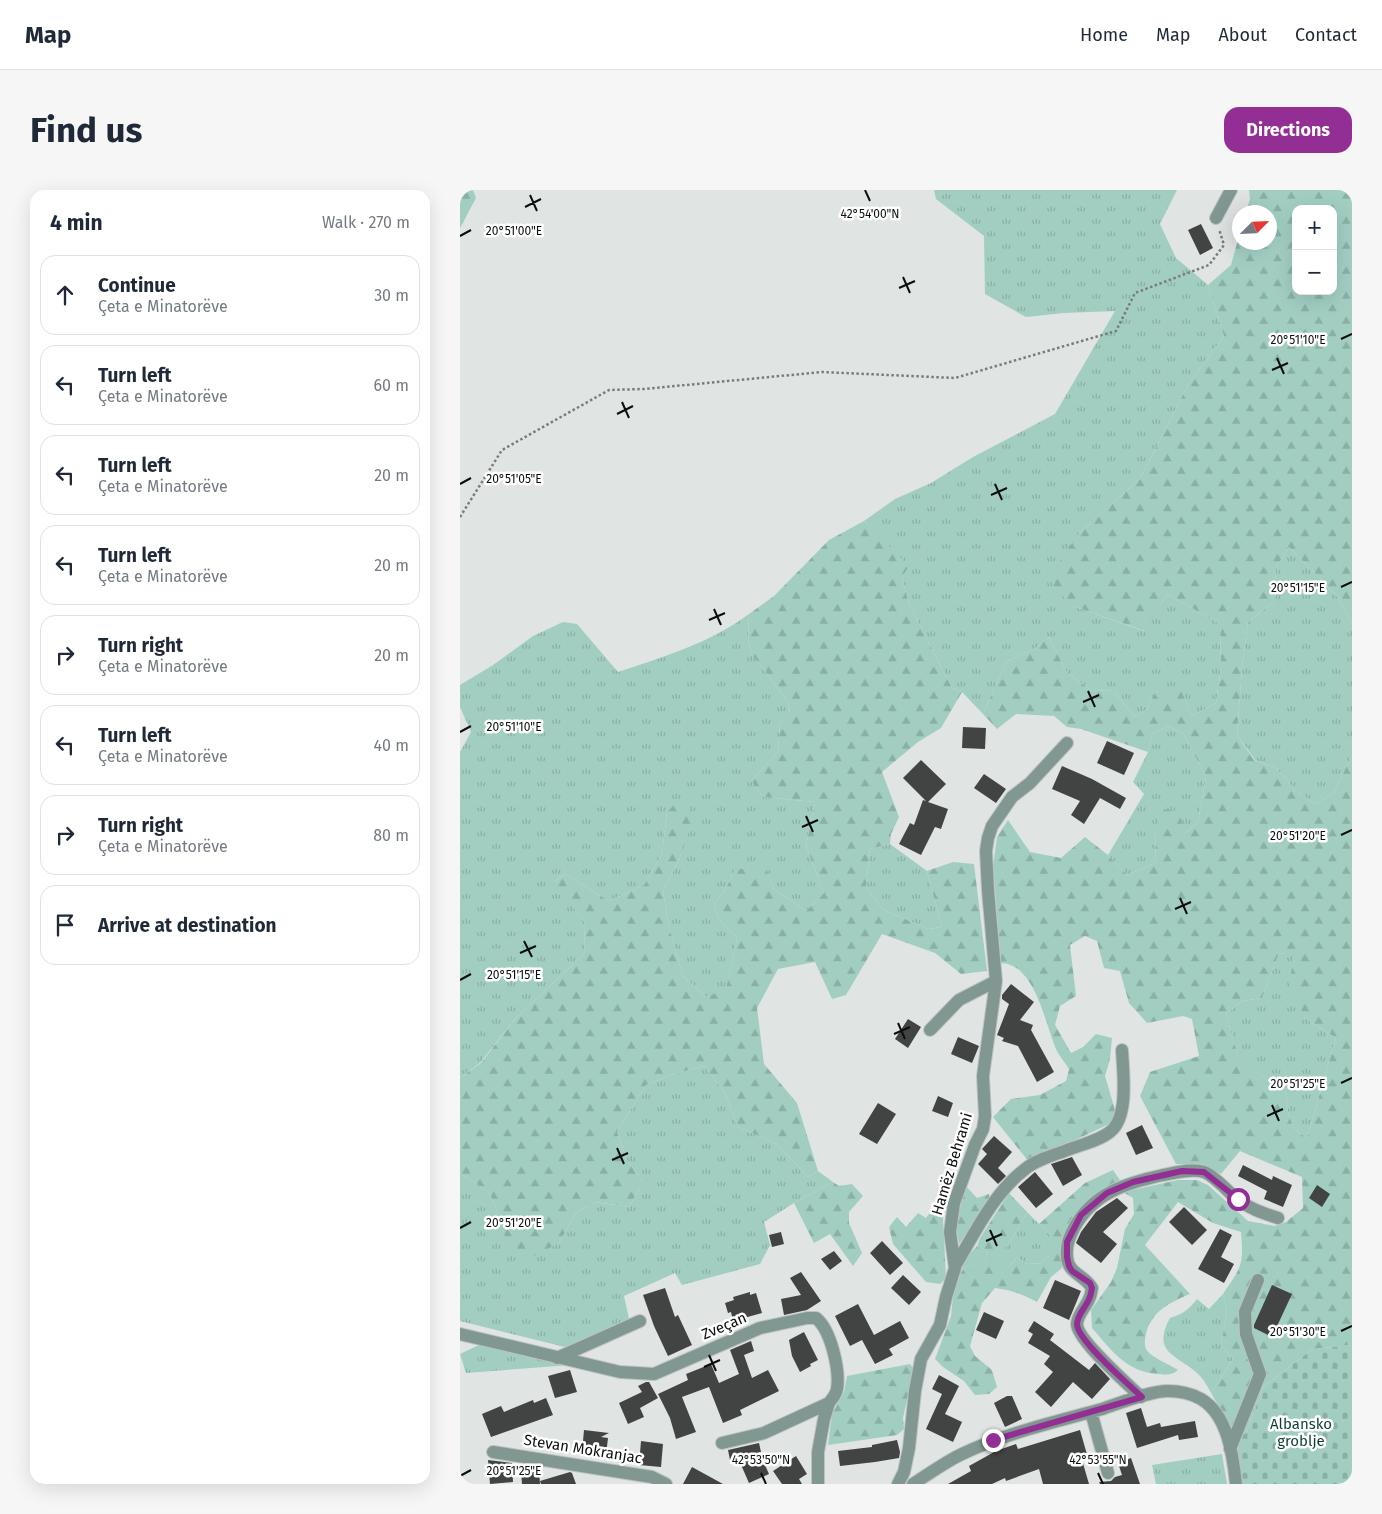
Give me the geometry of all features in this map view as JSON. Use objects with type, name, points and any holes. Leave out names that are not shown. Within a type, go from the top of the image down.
[{"type":"street","points":[[1216,218],[1230,190]]},
{"type":"street","name":"Hamëz Behrami","points":[[955,1266],[950,1232],[957,1194],[974,1145],[983,1128],[985,1116],[983,1076],[996,981],[988,891],[986,851],[988,838],[992,826],[1012,798],[1030,783],[1067,743]]},
{"type":"street","points":[[930,1030],[958,1000],[996,981]]},
{"type":"street","name":"Hamëz Behrami","points":[[898,1484],[904,1472],[909,1448],[915,1391],[921,1359],[940,1325],[955,1266],[986,1214],[1012,1181],[1025,1168],[1054,1154],[1102,1137],[1111,1132],[1118,1124],[1123,1095],[1122,1050]]},
{"type":"street","points":[[1142,1397],[1089,1346],[1080,1334],[1077,1324],[1090,1298],[1092,1288],[1090,1283],[1072,1271],[1069,1266],[1067,1242],[1081,1215],[1107,1193],[1133,1182],[1182,1171],[1204,1172],[1255,1211],[1278,1218]]},
{"type":"street","points":[[1230,1449],[1260,1374],[1246,1334],[1245,1312],[1258,1280]]},
{"type":"street","name":"Zveçan","points":[[460,1334],[620,1372],[654,1374],[760,1328],[807,1318],[816,1318],[826,1328],[837,1375],[837,1390],[828,1403],[818,1452],[818,1484]]},
{"type":"street","points":[[557,1358],[640,1321]]},
{"type":"street","points":[[913,1484],[960,1455],[993,1440],[1166,1391],[1200,1398],[1209,1405],[1219,1418],[1230,1449],[1236,1484]]},
{"type":"street","points":[[722,1443],[764,1433],[828,1403]]},
{"type":"street","points":[[1091,1412],[1108,1473]]},
{"type":"street","name":"Stevan Mokranjac","points":[[493,1452],[652,1477],[666,1484]]},
{"type":"path","points":[[460,517],[502,450],[608,390],[644,389],[822,372],[955,378],[1116,331],[1134,293],[1208,265],[1224,245],[1216,218]]},
{"type":"green space","points":[[460,190],[473,190],[476,198],[460,228]]},
{"type":"green space","points":[[934,190],[1177,190],[1160,224],[1176,258],[1208,285],[1224,336],[1188,385],[1140,479],[1079,533],[1070,605],[1144,631],[1167,594],[1220,624],[1221,667],[1216,703],[1192,716],[1179,687],[1155,692],[1147,709],[1135,717],[1114,691],[1091,690],[1067,673],[1049,637],[1036,648],[1006,662],[983,714],[962,692],[952,688],[909,604],[902,577],[879,537],[864,521],[895,499],[931,483],[973,457],[1055,414],[1115,311],[1026,317],[985,294],[984,236],[936,199]]},
{"type":"green space","points":[[1249,190],[1352,190],[1352,623],[1336,595],[1289,547],[1276,568],[1275,601],[1248,622],[1242,668],[1237,735],[1254,760],[1276,768],[1296,791],[1315,804],[1333,794],[1352,755],[1352,1345],[1313,1349],[1264,1386],[1246,1433],[1237,1438],[1211,1393],[1233,1359],[1221,1345],[1227,1312],[1223,1294],[1240,1266],[1242,1252],[1241,1232],[1213,1223],[1178,1202],[1145,1245],[1190,1294],[1169,1304],[1157,1313],[1152,1319],[1146,1336],[1145,1346],[1148,1352],[1178,1370],[1176,1372],[1172,1374],[1148,1373],[1138,1370],[1121,1359],[1092,1328],[1091,1310],[1111,1282],[1117,1268],[1125,1229],[1134,1214],[1133,1198],[1123,1192],[1178,1180],[1197,1180],[1208,1185],[1248,1221],[1275,1226],[1286,1222],[1303,1208],[1302,1177],[1240,1151],[1221,1174],[1201,1164],[1176,1164],[1140,1096],[1150,1072],[1199,1056],[1192,1019],[1183,1016],[1147,1023],[1129,1003],[1120,971],[1104,968],[1097,941],[1085,936],[1070,945],[1076,996],[1060,1006],[1055,1025],[1071,1053],[1083,1047],[1096,1034],[1112,1038],[1110,1059],[1105,1076],[1115,1110],[1111,1123],[1029,1162],[993,1117],[1011,1099],[1040,1095],[1066,1081],[1069,1069],[1056,1049],[1043,1011],[1030,984],[1022,973],[1013,966],[1001,963],[993,867],[997,837],[1008,820],[1030,852],[1061,858],[1085,837],[1108,855],[1127,875],[1155,863],[1156,830],[1163,809],[1179,812],[1185,833],[1198,822],[1206,777],[1183,733],[1168,726],[1152,734],[1148,752],[1081,729],[1067,727],[1054,716],[1016,714],[997,729],[983,714],[1006,662],[1036,648],[1049,637],[1067,673],[1091,690],[1114,691],[1135,717],[1147,709],[1155,692],[1179,686],[1192,716],[1216,703],[1221,667],[1220,624],[1167,594],[1145,631],[1070,605],[1048,578],[1079,533],[1140,479],[1188,385],[1224,336],[1208,285],[1231,265],[1235,250],[1277,250],[1277,205],[1248,205],[1250,199]],"holes":[[[1279,953],[1294,955],[1289,985],[1305,1018],[1336,1038],[1307,1138],[1294,1129],[1288,1112],[1284,1081],[1262,1076],[1238,1056],[1226,1014],[1242,1001],[1262,998]]]},
{"type":"green space","points":[[864,521],[909,566],[902,577],[909,604],[952,688],[962,692],[941,728],[918,742],[882,772],[899,817],[891,834],[890,844],[870,849],[866,887],[882,909],[928,929],[942,927],[927,871],[953,862],[974,864],[987,971],[961,974],[935,953],[882,934],[846,995],[832,999],[815,962],[778,969],[757,1008],[764,1064],[797,1103],[818,1171],[808,1177],[777,1144],[738,1127],[725,1093],[704,1066],[677,1073],[646,1085],[617,1132],[627,1160],[643,1182],[629,1207],[595,1202],[576,1213],[559,1243],[530,1258],[509,1253],[500,1218],[489,1192],[460,1173],[460,1078],[481,1063],[515,1019],[585,953],[584,922],[554,882],[565,874],[609,901],[644,885],[662,854],[667,812],[679,800],[688,804],[691,823],[682,853],[663,891],[669,927],[683,976],[706,997],[726,989],[737,938],[719,920],[714,904],[725,890],[735,870],[765,864],[773,888],[806,911],[824,893],[806,846],[815,802],[763,797],[751,781],[778,752],[780,724],[790,712],[788,702],[751,655],[748,639],[749,614],[774,596],[829,540]]},
{"type":"green space","points":[[1289,547],[1336,595],[1352,623],[1352,755],[1333,794],[1315,804],[1296,791],[1276,768],[1255,760],[1237,735],[1242,668],[1248,622],[1275,601],[1276,568]]},
{"type":"green space","points":[[749,614],[748,639],[751,655],[788,702],[790,713],[780,724],[778,752],[751,781],[763,797],[815,802],[806,846],[824,893],[806,911],[773,888],[765,865],[735,870],[725,890],[714,904],[719,920],[737,938],[726,990],[706,997],[683,976],[669,927],[663,891],[682,853],[667,812],[662,854],[644,885],[609,901],[565,874],[555,881],[584,922],[585,953],[515,1019],[480,1063],[460,1078],[460,752],[471,732],[460,707],[460,685],[493,665],[533,636],[563,622],[577,624],[618,672],[669,655],[702,641]]},
{"type":"green space","points":[[1168,726],[1183,733],[1206,777],[1198,822],[1185,833],[1156,830],[1155,863],[1127,875],[1108,855],[1144,794],[1133,782],[1148,752],[1152,734]]},
{"type":"green space","points":[[890,844],[927,871],[942,927],[928,929],[882,909],[866,887],[870,849]]},
{"type":"green space","points":[[1279,953],[1294,954],[1305,1018],[1336,1038],[1307,1138],[1294,1129],[1288,1112],[1284,1082],[1262,1076],[1238,1057],[1226,1014],[1242,1001],[1262,998]]},
{"type":"green space","points":[[704,1066],[725,1093],[738,1127],[777,1144],[808,1177],[818,1171],[833,1182],[764,1222],[770,1245],[760,1264],[682,1285],[675,1273],[624,1296],[630,1323],[577,1350],[460,1321],[460,1173],[489,1192],[500,1218],[559,1243],[576,1213],[595,1202],[629,1207],[643,1182],[627,1160],[617,1132],[646,1085],[677,1073]]},
{"type":"green space","points":[[1113,1170],[1120,1180],[1099,1193],[1062,1251],[1062,1268],[1051,1277],[1037,1302],[1016,1293],[995,1288],[982,1303],[970,1346],[975,1356],[992,1370],[997,1387],[989,1394],[975,1395],[964,1381],[943,1367],[935,1359],[951,1316],[953,1297],[961,1272],[968,1265],[984,1262],[987,1254],[986,1250],[977,1246],[980,1238],[1009,1193],[1027,1212],[1010,1242],[998,1257],[1000,1265],[1009,1267],[1017,1257],[1027,1264],[1042,1263],[1050,1255],[1050,1235],[1039,1224],[1085,1183]]},
{"type":"green space","points":[[833,1182],[839,1186],[852,1184],[863,1196],[849,1212],[849,1223],[862,1253],[853,1266],[830,1234],[814,1243],[794,1203]]},
{"type":"green space","points":[[965,1185],[977,1198],[989,1194],[990,1203],[959,1244],[956,1227]]},
{"type":"green space","points":[[943,1190],[950,1191],[943,1219],[946,1278],[940,1284],[926,1282],[893,1244],[889,1227],[897,1217],[906,1227],[918,1213],[926,1218],[938,1202]]},
{"type":"green space","points":[[1027,1212],[1050,1235],[1050,1255],[1042,1263],[1027,1264],[1017,1257],[1009,1267],[1000,1266],[997,1257],[1010,1242]]},
{"type":"green space","points":[[977,1246],[986,1250],[987,1254],[984,1263],[968,1265],[961,1272],[964,1260]]},
{"type":"green space","points":[[1223,1294],[1227,1312],[1221,1345],[1233,1359],[1211,1393],[1200,1376],[1170,1353],[1165,1347],[1163,1340],[1170,1318],[1185,1311],[1197,1299],[1209,1309]]},
{"type":"green space","points":[[479,1345],[571,1365],[466,1373],[460,1354]]},
{"type":"green space","name":"Albansko groblje","points":[[1352,1345],[1352,1484],[1239,1484],[1237,1438],[1246,1433],[1264,1386],[1313,1349]]},
{"type":"green space","points":[[910,1364],[914,1369],[903,1418],[904,1429],[897,1435],[828,1445],[832,1414],[844,1392],[847,1376]]},
{"type":"green space","points":[[1222,1454],[1227,1484],[1156,1484],[1152,1465]]},
{"type":"building","points":[[1201,224],[1213,248],[1200,255],[1188,230]]},
{"type":"building","points":[[963,727],[986,728],[985,749],[962,748]]},
{"type":"building","points":[[1107,741],[1134,753],[1124,775],[1097,763]]},
{"type":"building","points":[[921,760],[946,784],[928,802],[948,809],[941,829],[935,827],[921,855],[899,844],[910,823],[914,825],[923,800],[926,801],[903,778]]},
{"type":"building","points":[[1062,766],[1092,779],[1126,798],[1120,809],[1100,798],[1084,824],[1071,815],[1080,801],[1052,789]]},
{"type":"building","points":[[984,774],[1006,789],[996,803],[974,788]]},
{"type":"building","points":[[1011,984],[1034,1002],[1020,1020],[1033,1025],[1031,1030],[1054,1072],[1037,1082],[1018,1046],[1002,1041],[1004,1038],[997,1035],[1009,1004],[1002,999],[1002,995]]},
{"type":"building","points":[[908,1019],[921,1027],[908,1048],[895,1039]]},
{"type":"building","points":[[958,1037],[979,1046],[972,1063],[951,1054]]},
{"type":"building","points":[[938,1096],[953,1103],[948,1117],[932,1111]]},
{"type":"building","points":[[878,1103],[896,1114],[877,1144],[859,1134]]},
{"type":"building","points":[[1142,1125],[1153,1148],[1136,1155],[1126,1133]]},
{"type":"building","points":[[994,1136],[1012,1152],[998,1168],[1006,1176],[998,1184],[978,1164],[987,1154],[982,1149]]},
{"type":"building","points":[[1072,1157],[1082,1175],[1063,1186],[1051,1164]]},
{"type":"building","points":[[1243,1165],[1272,1180],[1273,1176],[1292,1185],[1283,1207],[1264,1199],[1267,1191],[1238,1176]]},
{"type":"building","points":[[1035,1172],[1053,1194],[1036,1208],[1018,1187]]},
{"type":"building","points":[[1317,1185],[1330,1194],[1322,1207],[1309,1198]]},
{"type":"building","points":[[1117,1198],[1128,1208],[1103,1232],[1117,1244],[1101,1263],[1076,1243],[1081,1232],[1096,1212]]},
{"type":"building","points":[[1184,1207],[1207,1230],[1192,1245],[1169,1222]]},
{"type":"building","points":[[1220,1229],[1232,1235],[1221,1257],[1234,1264],[1224,1283],[1198,1269]]},
{"type":"building","points":[[781,1232],[784,1244],[772,1247],[769,1235]]},
{"type":"building","points":[[882,1241],[903,1263],[890,1275],[870,1253]]},
{"type":"building","points":[[834,1251],[842,1261],[830,1270],[821,1259]]},
{"type":"building","points":[[801,1272],[821,1301],[807,1310],[784,1315],[781,1299],[801,1295],[790,1278]]},
{"type":"building","points":[[903,1275],[921,1292],[909,1305],[891,1288]]},
{"type":"building","points":[[1055,1280],[1081,1291],[1069,1320],[1043,1308]]},
{"type":"building","points":[[1272,1285],[1292,1294],[1272,1337],[1254,1328],[1254,1325]]},
{"type":"building","points":[[665,1288],[675,1317],[678,1315],[692,1345],[668,1356],[654,1326],[643,1295]]},
{"type":"building","points":[[750,1292],[750,1295],[756,1293],[762,1313],[733,1321],[731,1312],[728,1313],[725,1303],[734,1300],[733,1297]]},
{"type":"building","points":[[858,1304],[874,1335],[900,1321],[909,1338],[889,1349],[893,1355],[875,1364],[862,1340],[850,1346],[835,1316]]},
{"type":"building","points":[[984,1312],[1004,1321],[996,1339],[976,1330]]},
{"type":"building","points":[[1034,1321],[1054,1334],[1050,1340],[1089,1370],[1095,1363],[1110,1379],[1092,1399],[1073,1382],[1051,1407],[1035,1392],[1053,1372],[1044,1364],[1050,1356],[1028,1343],[1033,1334],[1028,1331]]},
{"type":"building","points":[[804,1332],[818,1360],[800,1372],[792,1356],[789,1340]]},
{"type":"building","points":[[751,1341],[754,1351],[744,1355],[752,1378],[768,1370],[779,1391],[740,1410],[742,1415],[723,1423],[709,1387],[682,1397],[696,1432],[676,1439],[670,1418],[658,1394],[688,1380],[686,1374],[711,1364],[719,1383],[739,1374],[730,1350]]},
{"type":"building","points":[[570,1370],[577,1392],[555,1398],[548,1376]]},
{"type":"building","points":[[939,1375],[959,1386],[945,1414],[962,1422],[953,1442],[926,1429],[942,1394],[932,1389]]},
{"type":"building","points":[[649,1382],[658,1398],[640,1408],[644,1417],[628,1424],[619,1403],[642,1392],[638,1386]]},
{"type":"building","points":[[1007,1396],[1012,1396],[1022,1419],[1005,1427],[994,1403]]},
{"type":"building","points":[[546,1398],[553,1415],[491,1437],[482,1414],[501,1406],[504,1412],[533,1400],[534,1403]]},
{"type":"building","points":[[1141,1408],[1147,1427],[1160,1423],[1161,1427],[1195,1421],[1198,1437],[1179,1440],[1178,1435],[1137,1448],[1126,1413]]},
{"type":"building","points":[[584,1430],[609,1433],[601,1437],[608,1438],[606,1455],[582,1452]]},
{"type":"building","points":[[1080,1430],[1088,1458],[1082,1460],[1089,1484],[1043,1484],[1039,1469],[1006,1481],[1005,1478],[992,1484],[948,1484],[971,1471],[969,1466],[996,1451],[1016,1444],[1018,1449]]},
{"type":"building","points":[[897,1440],[900,1452],[899,1458],[840,1466],[838,1451],[872,1447],[872,1445]]},
{"type":"building","points":[[641,1441],[663,1444],[661,1467],[639,1465]]},
{"type":"building","points":[[759,1443],[761,1452],[759,1452],[769,1474],[749,1483],[738,1458],[730,1460],[728,1450]]},
{"type":"building","points":[[796,1456],[807,1474],[799,1479],[802,1484],[782,1484],[773,1471]]},
{"type":"building","points":[[1131,1458],[1140,1484],[1100,1484],[1099,1482],[1111,1481],[1115,1477],[1122,1475],[1118,1463]]},
{"type":"building","points":[[488,1460],[512,1463],[513,1482],[490,1484]]},
{"type":"building","points":[[692,1467],[723,1484],[683,1484]]},
{"type":"building","points":[[539,1470],[540,1484],[522,1484],[521,1472]]},
{"type":"building","points":[[570,1472],[576,1484],[541,1484],[540,1481]]},
{"type":"route","points":[[993,1440],[1142,1397],[1089,1346],[1080,1334],[1077,1324],[1090,1298],[1092,1288],[1090,1283],[1072,1271],[1069,1266],[1067,1242],[1081,1215],[1107,1193],[1133,1182],[1182,1171],[1204,1172],[1238,1199]]}]
